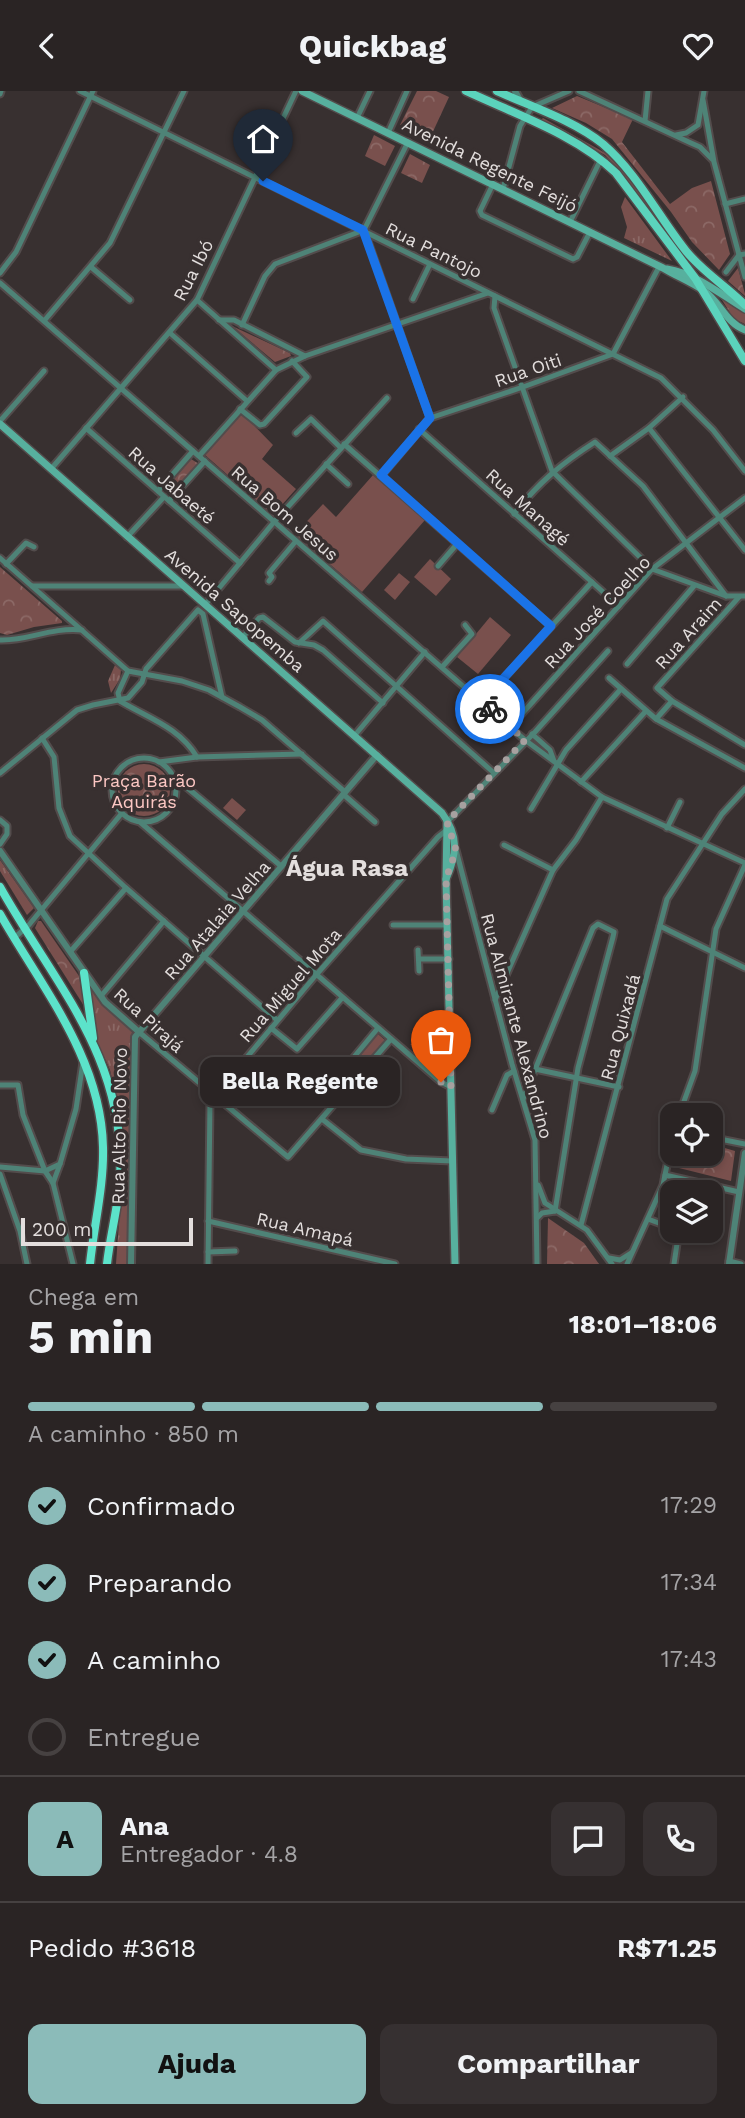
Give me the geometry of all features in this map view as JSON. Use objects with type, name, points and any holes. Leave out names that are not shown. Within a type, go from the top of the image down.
[{"type":"highway","points":[[0,887],[73,1004],[94,1044],[111,1090],[120,1144],[120,1179],[107,1264]]},
{"type":"highway","points":[[0,914],[60,1012],[89,1072],[103,1145],[103,1174],[90,1264]]},
{"type":"highway","points":[[84,973],[94,1044]]},
{"type":"main road","name":"Avenida Regente Feijó","points":[[302,91],[702,289],[732,322],[745,330]]},
{"type":"main road","points":[[466,91],[587,149],[616,173],[695,278],[745,361]]},
{"type":"main road","points":[[497,91],[583,131],[606,147],[630,173],[688,253],[745,307]]},
{"type":"main road","name":"Avenida Regente Feijó","points":[[661,267],[695,278],[745,307]]},
{"type":"main road","name":"Avenida Sapopemba","points":[[0,423],[437,808],[448,827],[456,850],[446,879]]},
{"type":"main road","name":"Avenida Sapopemba","points":[[448,827],[446,879],[455,1264]]},
{"type":"main road","points":[[446,843],[453,863]]},
{"type":"street","name":"Rua Pantojo","points":[[80,91],[92,94],[254,177],[662,377],[719,437],[745,471]]},
{"type":"street","points":[[44,321],[113,238],[184,91]]},
{"type":"street","name":"Rua Ibó","points":[[51,469],[197,300],[296,91]]},
{"type":"street","points":[[357,118],[370,91]]},
{"type":"street","points":[[387,133],[407,91]]},
{"type":"street","points":[[515,91],[521,102]]},
{"type":"street","points":[[503,189],[520,126],[532,107],[569,91]]},
{"type":"street","points":[[579,91],[700,147],[714,162]]},
{"type":"street","points":[[645,121],[648,91]]},
{"type":"street","points":[[675,135],[687,133],[698,125],[704,91]]},
{"type":"street","points":[[0,273],[16,252],[92,94]]},
{"type":"street","points":[[703,100],[714,162],[742,255],[745,277]]},
{"type":"street","points":[[242,325],[265,276],[275,264],[363,230],[408,142]]},
{"type":"street","points":[[570,222],[601,159]]},
{"type":"street","points":[[493,184],[480,211],[482,215],[573,259],[577,257],[590,232]]},
{"type":"street","points":[[725,204],[745,198]]},
{"type":"street","points":[[363,230],[430,418]]},
{"type":"street","points":[[726,272],[742,255]]},
{"type":"street","points":[[413,299],[430,264]]},
{"type":"street","points":[[91,267],[130,300]]},
{"type":"street","points":[[613,354],[661,267]]},
{"type":"street","name":"Rua Bom Jesus","points":[[0,283],[525,740],[602,797],[745,864]]},
{"type":"street","points":[[158,491],[276,370],[305,356],[492,294],[552,471],[652,569],[726,596],[742,597]]},
{"type":"street","points":[[197,300],[276,370]]},
{"type":"street","points":[[219,320],[234,320],[305,356]]},
{"type":"street","points":[[170,334],[247,401]]},
{"type":"street","name":"Rua Oiti","points":[[381,475],[430,418],[613,354]]},
{"type":"street","points":[[240,409],[260,425],[264,424],[307,377],[292,362]]},
{"type":"street","points":[[0,423],[44,371]]},
{"type":"street","points":[[610,456],[649,428],[683,397]]},
{"type":"street","points":[[205,605],[274,522],[387,398]]},
{"type":"street","points":[[296,433],[311,419],[381,475],[551,626]]},
{"type":"street","name":"Rua Jabaeté","points":[[86,428],[240,563]]},
{"type":"street","points":[[649,428],[745,550]]},
{"type":"street","name":"Rua Managé","points":[[419,429],[619,606]]},
{"type":"street","points":[[514,514],[531,491],[552,471],[595,442],[643,486],[726,596]]},
{"type":"street","points":[[127,537],[205,461]]},
{"type":"street","points":[[326,464],[348,484]]},
{"type":"street","name":"Rua José Coelho","points":[[510,727],[652,569],[745,498]]},
{"type":"street","points":[[269,581],[272,577],[269,573],[296,541]]},
{"type":"street","points":[[6,564],[26,543],[33,547]]},
{"type":"street","points":[[438,566],[457,544]]},
{"type":"street","points":[[0,558],[128,671],[182,681],[222,697],[262,720],[375,822]]},
{"type":"street","points":[[482,702],[592,582]]},
{"type":"street","points":[[32,586],[183,586]]},
{"type":"street","points":[[627,664],[694,586]]},
{"type":"street","name":"Rua Araim","points":[[672,701],[657,688],[742,597]]},
{"type":"street","points":[[0,773],[77,710],[128,698],[142,682],[143,675],[155,658],[199,610],[204,619],[222,697]]},
{"type":"street","points":[[204,619],[216,614]]},
{"type":"street","points":[[242,638],[259,618],[263,617],[299,643],[314,645],[323,650],[383,703]]},
{"type":"street","points":[[299,643],[323,621],[494,773]]},
{"type":"street","points":[[442,667],[472,634],[465,625]]},
{"type":"street","points":[[0,640],[20,639],[55,629],[82,630]]},
{"type":"street","name":"Rua Miguel Mota","points":[[214,1095],[494,773],[608,651]]},
{"type":"street","points":[[355,735],[425,652]]},
{"type":"street","points":[[128,671],[118,693],[120,701],[176,731],[197,757]]},
{"type":"street","points":[[608,678],[656,719],[745,768]]},
{"type":"street","points":[[531,809],[555,762],[621,689]]},
{"type":"street","points":[[656,719],[672,701],[745,745]]},
{"type":"street","points":[[581,782],[646,711]]},
{"type":"street","name":"Rua Bom Jesus","points":[[532,734],[550,750],[555,762]]},
{"type":"street","points":[[42,738],[54,758],[57,799],[66,828],[87,853],[277,1020]]},
{"type":"street","points":[[302,754],[197,757],[159,762],[140,758],[130,761],[116,775],[112,795],[122,813],[140,822],[377,1028],[441,1082],[451,1087]]},
{"type":"street","name":"Rua Atalaia Velha","points":[[139,1032],[377,755]]},
{"type":"street","points":[[159,762],[281,866]]},
{"type":"street","points":[[140,822],[150,821],[167,812],[176,794],[172,775]]},
{"type":"street","name":"Rua Quixadá","points":[[581,1225],[667,899],[722,814],[745,789]]},
{"type":"street","points":[[495,1000],[553,870],[576,841],[602,797]]},
{"type":"street","points":[[667,828],[680,802]]},
{"type":"street","points":[[14,938],[26,928],[122,813]]},
{"type":"street","points":[[0,820],[7,826],[6,834],[0,843]]},
{"type":"street","points":[[504,845],[553,870]]},
{"type":"street","name":"Rua Almirante Alexandrino","points":[[456,850],[514,1071],[535,1140],[537,1264]]},
{"type":"street","name":"Rua Pirajá","points":[[0,851],[101,996],[139,1032],[288,1157],[391,1039]]},
{"type":"street","name":"Rua Almirante Alexandrino","points":[[453,863],[463,879]]},
{"type":"street","points":[[683,1103],[695,1071],[712,951],[719,921],[745,864]]},
{"type":"street","points":[[70,952],[126,888]]},
{"type":"street","points":[[101,996],[164,921]]},
{"type":"street","points":[[523,1099],[593,927],[598,924],[613,930],[576,1076],[555,1211]]},
{"type":"street","points":[[393,925],[447,925]]},
{"type":"street","points":[[660,926],[745,968]]},
{"type":"street","points":[[418,950],[419,971]]},
{"type":"street","points":[[418,959],[449,959]]},
{"type":"street","points":[[271,1028],[297,1049],[342,997]]},
{"type":"street","points":[[364,1070],[354,1060],[354,1056],[377,1028]]},
{"type":"street","name":"Rua Alto Rio Novo","points":[[131,1264],[135,1038],[139,1032]]},
{"type":"street","points":[[53,1183],[81,1087],[83,1056]]},
{"type":"street","points":[[535,1069],[619,1087]]},
{"type":"street","points":[[492,1111],[507,1075],[514,1071]]},
{"type":"street","points":[[0,1085],[18,1085],[23,1115],[45,1171],[53,1183],[73,1264]]},
{"type":"street","points":[[208,1264],[209,1103],[214,1095]]},
{"type":"street","points":[[322,1119],[361,1150],[406,1159],[452,1161]]},
{"type":"street","points":[[723,1140],[745,1145]]},
{"type":"street","points":[[741,1264],[729,1263],[745,1153]]},
{"type":"street","points":[[0,1167],[45,1171],[60,1164]]},
{"type":"street","points":[[627,1264],[662,1189],[668,1166]]},
{"type":"street","points":[[0,1174],[18,1223],[27,1264]]},
{"type":"street","points":[[666,1175],[739,1192]]},
{"type":"street","points":[[537,1182],[545,1203],[581,1225],[592,1235],[610,1261],[621,1260],[632,1253]]},
{"type":"street","points":[[537,1218],[542,1213],[555,1211]]},
{"type":"street","points":[[648,1219],[660,1224]]},
{"type":"street","name":"Rua Amapá","points":[[208,1221],[395,1264]]},
{"type":"street","points":[[674,1264],[677,1243]]},
{"type":"street","points":[[208,1252],[235,1251]]},
{"type":"green space","points":[[417,91],[436,91],[449,97],[430,138],[400,125]]},
{"type":"green space","points":[[577,96],[633,119],[622,142],[670,204],[692,188],[711,181],[730,254],[719,270],[692,242],[612,139],[586,123],[552,108]]},
{"type":"green space","points":[[543,118],[607,154],[623,170],[678,246],[676,248],[621,172],[605,155],[540,121]]},
{"type":"green space","points":[[374,135],[395,146],[385,166],[365,156]]},
{"type":"green space","points":[[410,154],[430,165],[422,183],[401,173]]},
{"type":"green space","points":[[625,197],[672,261],[624,238],[627,227],[621,207]]},
{"type":"green space","points":[[738,268],[745,294],[745,296],[728,281]]},
{"type":"green space","points":[[707,288],[745,313],[745,324],[734,319],[722,300]]},
{"type":"green space","points":[[232,326],[290,353],[291,356],[275,362]]},
{"type":"green space","points":[[242,413],[273,445],[262,459],[296,489],[273,515],[205,455]]},
{"type":"green space","points":[[191,459],[199,464],[172,494],[167,494],[165,489]]},
{"type":"green space","points":[[373,475],[425,520],[362,592],[297,536],[297,532],[323,504],[336,517]]},
{"type":"green space","points":[[430,559],[451,579],[436,596],[414,577]]},
{"type":"green space","points":[[0,567],[62,623],[7,635],[0,633]]},
{"type":"green space","points":[[399,573],[410,582],[395,600],[384,590]]},
{"type":"green space","points":[[490,617],[511,635],[478,674],[457,657]]},
{"type":"green space","points":[[115,665],[121,670],[120,679],[111,693],[108,681]]},
{"type":"green space","name":"Praça Barão Aquirás","points":[[144,764],[154,766],[162,772],[168,780],[168,800],[162,808],[154,814],[144,816],[134,814],[126,808],[120,800],[118,790],[120,780],[126,772],[134,766]]},
{"type":"green space","points":[[232,798],[246,810],[237,820],[223,808]]},
{"type":"green space","points":[[0,860],[34,908],[27,915],[0,871]]},
{"type":"green space","points":[[38,921],[41,921],[79,976],[84,1006],[35,928]]},
{"type":"green space","points":[[91,988],[132,1032],[127,1264],[116,1264],[123,1166],[119,1110],[110,1070],[96,1039]]},
{"type":"green space","points":[[378,1034],[386,1041],[366,1064],[358,1057]]},
{"type":"green space","points":[[410,1044],[440,1044],[440,1069],[414,1046]]},
{"type":"green space","points":[[723,1148],[735,1151],[731,1181],[675,1167],[723,1166]]},
{"type":"green space","points":[[548,1218],[584,1243],[599,1264],[547,1264]]},
{"type":"way so far","points":[[441,1082],[451,1087],[446,879],[456,850],[447,822],[525,740],[490,709]]},
{"type":"place","name":"Bella Regente","points":[[441,1082]]},
{"type":"district","name":"Água Rasa","points":[[347,868]]},
{"type":"route","points":[[263,181],[363,230],[430,418],[381,475],[551,626],[482,702],[490,709]]}]
